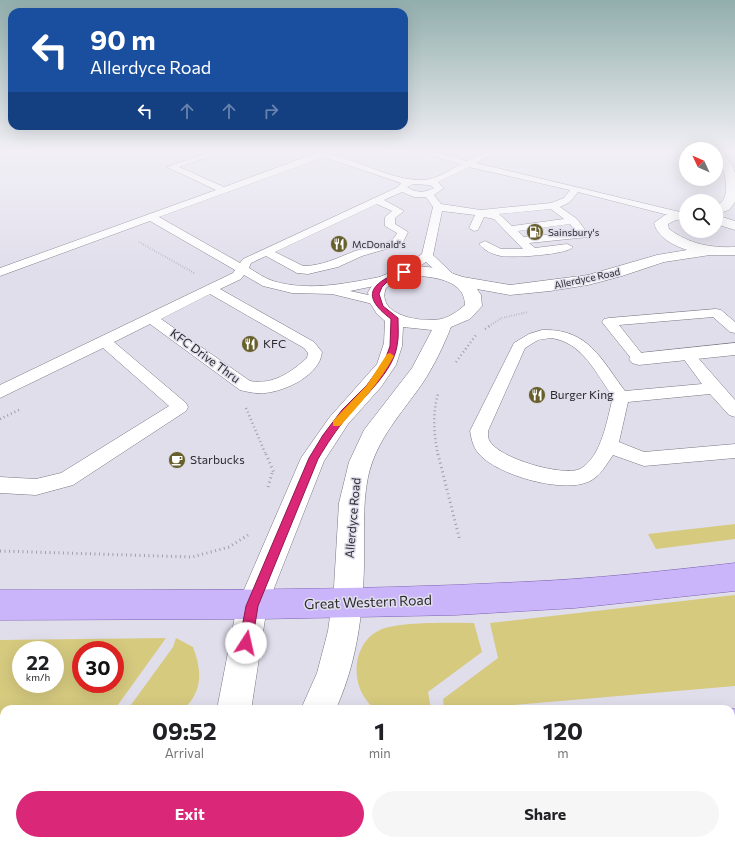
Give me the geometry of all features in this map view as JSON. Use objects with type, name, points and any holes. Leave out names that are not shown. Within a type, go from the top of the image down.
[{"type":"main road","name":"Great Western Road","points":[[0,605],[252,606],[346,604],[521,597],[735,577]]},
{"type":"street","points":[[723,206],[731,199],[731,192]]},
{"type":"street","points":[[723,211],[734,226]]},
{"type":"street","points":[[662,258],[669,236],[663,231],[661,223],[671,216],[679,215]]},
{"type":"street","points":[[723,222],[734,226]]},
{"type":"street","name":"Allerdyce Road","points":[[669,236],[686,245],[710,251]]},
{"type":"street","name":"Allerdyce Road","points":[[377,301],[380,307],[394,318],[418,325],[444,324],[456,320],[471,309],[510,290],[588,280],[617,273],[662,258],[710,251],[735,251]]},
{"type":"street","name":"Allerdyce Road","points":[[385,280],[404,272],[426,270],[510,290]]},
{"type":"street","points":[[455,278],[473,295],[474,302],[471,309]]},
{"type":"street","points":[[377,301],[377,290],[385,280]]},
{"type":"street","points":[[235,705],[252,606],[313,458],[326,437],[345,413],[370,387],[388,360],[393,346],[394,318]]},
{"type":"street","name":"Allerdyce Road","points":[[320,705],[339,652],[346,604],[351,548],[351,520],[356,478],[363,454],[372,434],[401,398],[426,362],[444,324]]},
{"type":"street","points":[[639,359],[735,349]]},
{"type":"lane","points":[[0,272],[221,192]]},
{"type":"lane","points":[[0,392],[237,276],[247,262],[391,192]]},
{"type":"lane","points":[[412,192],[413,194],[429,194],[432,192]]},
{"type":"lane","points":[[554,194],[562,192]]},
{"type":"lane","points":[[481,213],[553,206],[567,200],[573,192]]},
{"type":"lane","points":[[586,192],[612,198],[642,208],[679,214]]},
{"type":"lane","points":[[404,272],[427,256],[438,207],[429,194]]},
{"type":"lane","points":[[266,252],[301,270],[308,270],[334,265],[358,254],[392,244],[399,240],[403,221],[376,200]]},
{"type":"lane","points":[[455,208],[508,200]]},
{"type":"lane","points":[[485,244],[489,249],[506,253],[532,252],[587,244],[584,235],[574,221],[553,206]]},
{"type":"lane","points":[[438,207],[455,208],[498,218],[532,252]]},
{"type":"lane","points":[[642,208],[661,223]]},
{"type":"lane","points":[[474,228],[481,213]]},
{"type":"lane","points":[[151,217],[267,283],[292,289],[332,290],[385,280]]},
{"type":"lane","points":[[510,229],[574,221]]},
{"type":"lane","points":[[521,240],[584,235]]},
{"type":"lane","points":[[427,256],[455,278]]},
{"type":"lane","name":"KFC Drive Thru","points":[[151,318],[246,386],[259,389],[271,388],[283,383],[314,360],[315,352],[309,345],[211,289]]},
{"type":"lane","points":[[332,290],[377,301]]},
{"type":"lane","points":[[639,359],[609,322],[716,313],[735,329]]},
{"type":"lane","points":[[548,334],[561,335],[583,346],[621,397],[609,446],[595,467],[581,476],[562,478],[524,470],[504,463],[490,453],[481,443],[480,431],[519,346],[525,340],[535,336],[548,334]]},
{"type":"lane","points":[[0,485],[36,487],[66,479],[180,407],[104,341]]},
{"type":"lane","points":[[687,354],[714,388],[735,411]]},
{"type":"lane","points":[[621,397],[714,388]]},
{"type":"lane","points":[[609,446],[644,459],[735,451]]},
{"type":"path","points":[[118,229],[178,265],[198,275]]},
{"type":"path","points":[[245,404],[272,473],[266,493]]},
{"type":"path","points":[[272,473],[304,482]]},
{"type":"path","points":[[0,552],[192,557],[218,552],[242,542],[251,532]]},
{"type":"shaded area","points":[[735,524],[735,539],[656,549],[648,534]]},
{"type":"shaded area","points":[[735,595],[735,686],[513,705],[444,705],[443,699],[498,658],[490,623]]},
{"type":"shaded area","points":[[426,623],[474,623],[482,652],[428,692],[430,705],[371,705],[360,690],[357,670],[360,651],[365,642],[380,630],[389,627]]},
{"type":"shaded area","points":[[166,638],[118,705],[0,705],[0,640]]},
{"type":"shaded area","points":[[176,638],[193,647],[196,656],[199,672],[198,688],[190,702],[187,705],[131,705],[173,647]]},
{"type":"slow traffic","points":[[337,424],[345,413],[370,387],[390,356]]},
{"type":"place","name":"Sainsbury's","points":[[535,232]]},
{"type":"place","name":"McDonald's","points":[[339,244]]},
{"type":"place","name":"KFC","points":[[250,344]]},
{"type":"place","name":"Burger King","points":[[537,395]]},
{"type":"place","name":"Starbucks","points":[[177,460]]},
{"type":"route","points":[[246,643],[252,606],[292,514],[313,458],[326,437],[345,413],[370,387],[388,360],[393,346],[394,318],[380,307],[376,294],[379,286],[385,280],[404,272]]}]
